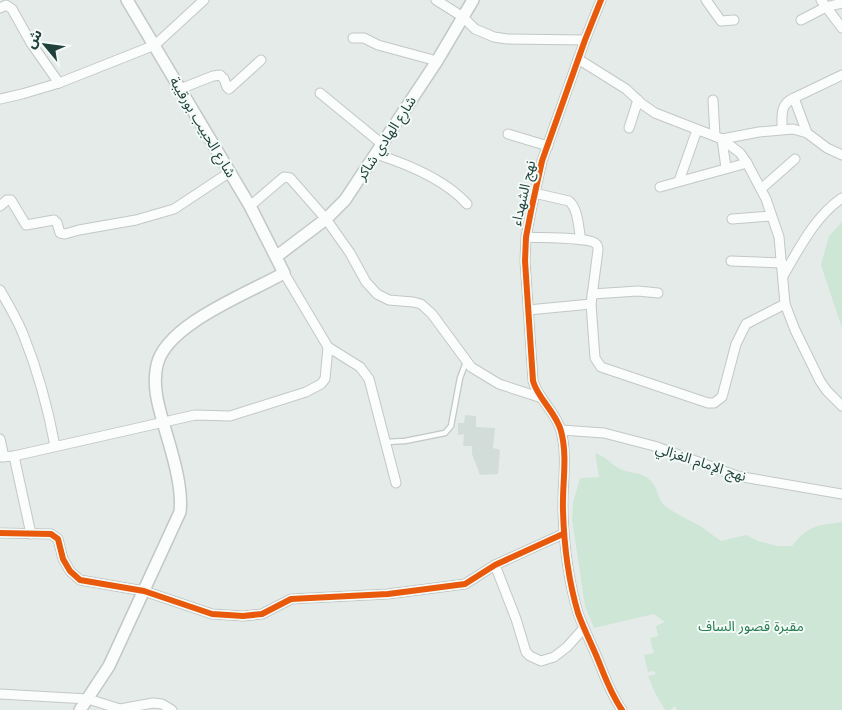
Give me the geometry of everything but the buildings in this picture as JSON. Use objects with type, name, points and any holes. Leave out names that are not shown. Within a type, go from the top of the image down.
[{"type":"street","name":"شارع الحبيب بورقيبة","points":[[127,0],[250,206],[284,272]]},
{"type":"street","points":[[0,99],[60,83],[155,45],[204,0]]},
{"type":"street","points":[[436,0],[464,18],[475,29],[494,37],[507,39],[585,40]]},
{"type":"street","name":"شارع الهادي شاكر","points":[[277,256],[326,219],[345,200],[437,61],[473,0]]},
{"type":"street","name":"نهج الشهداء","points":[[561,430],[533,381],[525,274],[526,237],[534,193],[548,146],[601,0]]},
{"type":"street","points":[[706,0],[721,21],[734,20]]},
{"type":"street","points":[[824,3],[842,28]]},
{"type":"street","points":[[801,20],[824,3],[842,3]]},
{"type":"street","points":[[0,8],[6,5],[12,9],[31,43],[60,83]]},
{"type":"street","points":[[353,38],[364,38],[378,45],[437,61]]},
{"type":"street","points":[[578,59],[626,89],[655,113],[718,137],[740,153],[761,189],[780,237],[785,304],[795,330],[820,382],[842,406]]},
{"type":"street","points":[[180,89],[220,75],[224,78],[227,87],[230,88],[261,60]]},
{"type":"street","points":[[782,128],[783,106],[787,101],[842,75]]},
{"type":"street","points":[[320,93],[382,144]]},
{"type":"street","points":[[794,98],[807,133]]},
{"type":"street","points":[[630,128],[638,100]]},
{"type":"street","points":[[712,100],[718,137],[726,168]]},
{"type":"street","points":[[718,137],[793,128],[807,133],[827,148],[842,155]]},
{"type":"street","points":[[679,181],[697,130]]},
{"type":"street","points":[[508,134],[548,146]]},
{"type":"street","points":[[376,154],[406,164],[422,172],[461,198],[466,204]]},
{"type":"street","points":[[761,189],[795,159]]},
{"type":"street","points":[[660,187],[747,163]]},
{"type":"street","points":[[0,206],[7,200],[11,200],[26,225],[54,220],[57,222],[60,233],[65,234],[136,220],[174,210],[230,172]]},
{"type":"street","points":[[250,206],[284,177],[288,176],[326,219],[350,252],[366,282],[377,294],[389,300],[421,304],[432,314],[467,361],[478,372],[499,384],[543,398]]},
{"type":"street","points":[[534,193],[569,201],[572,204],[581,240]]},
{"type":"street","points":[[783,276],[823,215],[842,198]]},
{"type":"street","points":[[732,220],[771,216]]},
{"type":"street","points":[[526,237],[581,240],[593,242],[597,246],[592,304],[595,358],[601,368],[708,403],[718,401],[722,396],[736,344],[746,324],[785,304]]},
{"type":"street","points":[[731,261],[782,263]]},
{"type":"street","points":[[80,710],[109,666],[176,524],[181,505],[174,464],[159,407],[156,379],[158,360],[168,344],[191,323],[284,272],[328,347],[360,367],[370,379],[396,483]]},
{"type":"street","points":[[0,290],[23,333],[40,379],[55,446]]},
{"type":"street","points":[[592,294],[638,291],[658,293]]},
{"type":"street","points":[[528,310],[592,304]]},
{"type":"street","points":[[0,439],[2,457],[14,456],[195,415],[230,416],[306,392],[320,384],[325,379],[328,347]]},
{"type":"street","points":[[561,430],[564,469],[563,534],[568,573],[584,628],[612,694],[622,710]]},
{"type":"street","name":"نهج الإمام الغزالي","points":[[561,430],[604,433],[654,446],[737,476],[842,494]]},
{"type":"street","points":[[14,456],[31,534]]},
{"type":"street","points":[[0,533],[55,536],[58,538],[63,559],[80,580],[144,591],[212,614],[243,616],[262,614],[291,599],[388,594],[465,584],[495,565],[563,534]]},
{"type":"street","points":[[495,565],[516,619],[526,652],[530,656],[541,661],[554,657],[567,647],[584,628]]},
{"type":"street","points":[[0,694],[88,699],[120,709],[153,703],[162,704],[172,710]]},
{"type":"lane","points":[[386,442],[445,434],[451,426],[460,378],[467,361]]},
{"type":"shaded area","points":[[465,415],[476,416],[476,427],[495,428],[493,448],[500,450],[498,474],[480,475],[472,454],[472,446],[463,446],[464,434],[458,435],[458,423],[464,423]]},
{"type":"green space","points":[[842,222],[842,328],[821,265],[829,236]]},
{"type":"green space","name":"مقبرة قصور الساف","points":[[595,453],[618,468],[646,477],[653,483],[665,506],[702,527],[721,541],[746,535],[758,541],[777,546],[792,546],[814,527],[842,522],[842,710],[677,710],[675,706],[670,710],[665,710],[648,676],[656,674],[654,671],[648,672],[644,655],[654,653],[650,638],[658,636],[656,626],[665,622],[654,614],[594,628],[585,606],[572,519],[573,503],[580,478],[599,477]]},
{"type":"cycle path","points":[[601,0],[542,161],[526,237],[525,261],[533,381],[535,388],[559,424],[563,441],[564,524],[567,562],[572,588],[582,624],[611,690],[622,710]]},
{"type":"cycle path","points":[[0,533],[51,534],[58,539],[63,559],[70,571],[80,580],[144,591],[212,614],[243,616],[262,614],[291,599],[388,594],[465,584],[495,565],[563,534]]}]
